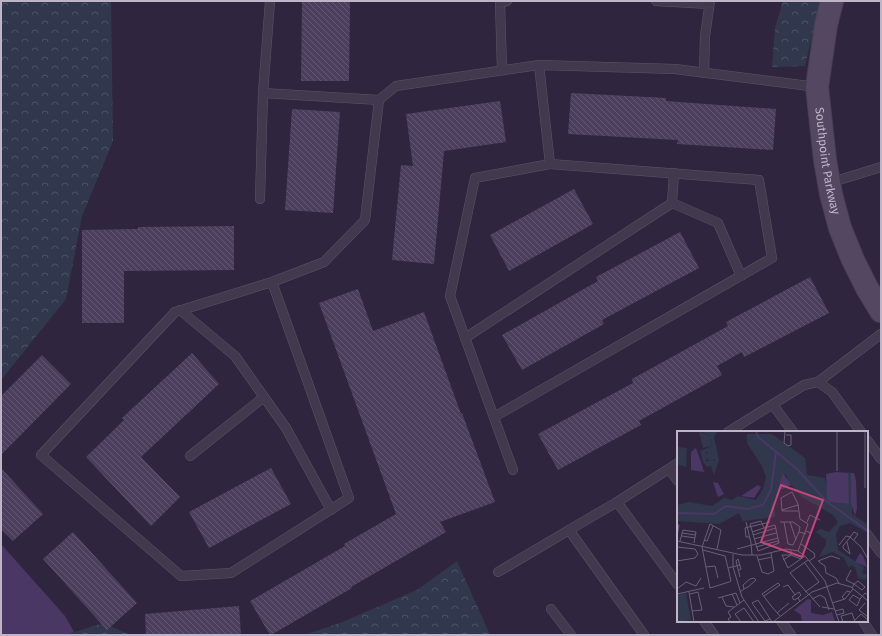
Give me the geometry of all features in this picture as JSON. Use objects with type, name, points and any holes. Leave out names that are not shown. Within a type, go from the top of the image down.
[{"type":"main road","name":"Southpoint Parkway","points":[[832,1],[826,25],[817,87],[825,160],[840,228],[853,260],[867,288],[881,311]]},
{"type":"lane","points":[[260,199],[263,93],[270,1]]},
{"type":"lane","points":[[502,70],[500,3],[507,1]]},
{"type":"lane","points":[[656,1],[709,3],[705,36],[704,73]]},
{"type":"lane","points":[[263,93],[379,100],[396,86],[539,65],[675,69],[817,87]]},
{"type":"lane","points":[[539,65],[550,164]]},
{"type":"lane","points":[[272,282],[349,498],[232,573],[181,576],[41,455],[175,312],[272,282],[324,262],[365,220],[379,100]]},
{"type":"lane","points":[[494,417],[772,258],[759,180],[550,164],[475,178],[450,296],[513,470]]},
{"type":"lane","points":[[829,183],[881,167]]},
{"type":"lane","points":[[672,203],[674,173]]},
{"type":"lane","points":[[465,338],[672,203]]},
{"type":"lane","points":[[672,203],[718,223],[741,276]]},
{"type":"lane","points":[[180,310],[235,356],[286,428],[331,510]]},
{"type":"lane","points":[[730,431],[804,385],[818,382],[881,334]]},
{"type":"lane","points":[[818,382],[832,392],[860,431]]},
{"type":"lane","points":[[190,456],[264,397]]},
{"type":"lane","points":[[773,405],[792,431]]},
{"type":"lane","points":[[868,441],[881,459]]},
{"type":"lane","points":[[498,572],[617,502],[677,464]]},
{"type":"lane","points":[[669,469],[677,480]]},
{"type":"lane","points":[[617,502],[677,584]]},
{"type":"lane","points":[[569,530],[644,635]]},
{"type":"lane","points":[[868,535],[881,553]]},
{"type":"lane","points":[[551,609],[571,635]]},
{"type":"lane","points":[[705,622],[714,635]]},
{"type":"lane","points":[[782,622],[791,635]]},
{"type":"lane","points":[[864,622],[872,635]]},
{"type":"green space","points":[[1,1],[111,1],[113,141],[82,216],[66,299],[1,380]]},
{"type":"green space","points":[[783,1],[820,1],[805,66],[772,67],[775,28]]},
{"type":"green space","points":[[457,561],[490,635],[304,635],[340,623],[417,590]]},
{"type":"green space","points":[[103,623],[130,635],[66,635]]},
{"type":"shaded area","points":[[1,544],[65,616],[74,632],[66,635],[1,635]]},
{"type":"building","points":[[302,1],[350,1],[349,81],[301,81]]},
{"type":"building","points":[[571,93],[666,98],[666,101],[776,109],[773,150],[677,144],[678,140],[568,134]]},
{"type":"building","points":[[500,101],[506,142],[444,151],[434,264],[392,260],[401,165],[413,166],[406,114]]},
{"type":"building","points":[[292,109],[340,112],[333,213],[285,210]]},
{"type":"building","points":[[574,189],[593,224],[509,271],[490,235]]},
{"type":"building","points":[[234,226],[234,270],[124,271],[124,323],[82,323],[82,230],[138,229],[138,227]]},
{"type":"building","points":[[680,232],[699,268],[602,320],[604,324],[522,370],[502,335],[598,281],[596,277]]},
{"type":"building","points":[[810,277],[829,313],[744,357],[742,352],[717,366],[722,375],[639,421],[641,425],[558,470],[538,434],[633,383],[632,379],[728,326],[726,322]]},
{"type":"building","points":[[358,289],[373,331],[424,312],[495,502],[440,522],[446,532],[270,635],[250,601],[345,546],[344,544],[396,514],[319,303]]},
{"type":"building","points":[[192,353],[219,384],[141,457],[180,497],[151,526],[86,457],[124,420],[122,418]]},
{"type":"building","points":[[42,355],[71,384],[1,455],[1,396]]},
{"type":"building","points":[[1,468],[43,514],[13,541],[1,529]]},
{"type":"building","points":[[271,468],[291,504],[209,548],[189,512]]},
{"type":"building","points":[[73,532],[137,603],[107,630],[43,559]]},
{"type":"building","points":[[239,606],[241,635],[146,635],[145,614]]}]
